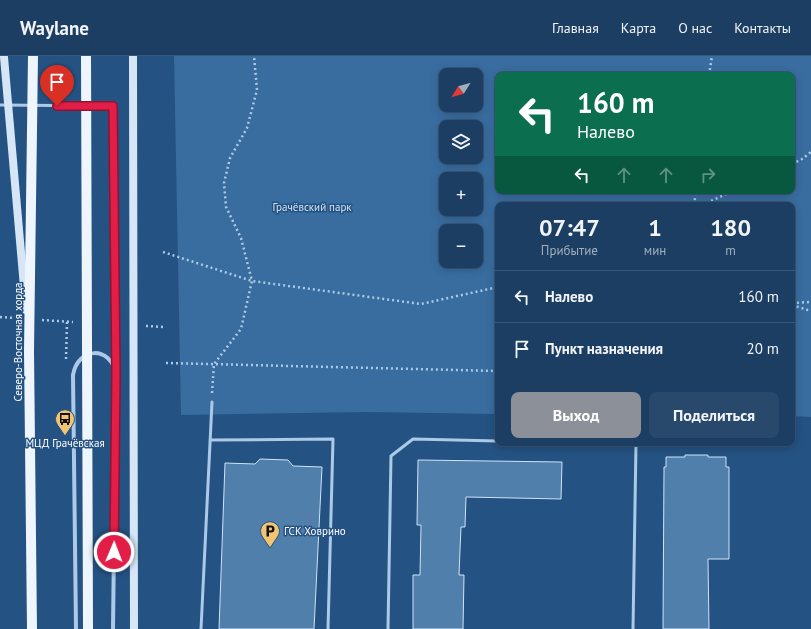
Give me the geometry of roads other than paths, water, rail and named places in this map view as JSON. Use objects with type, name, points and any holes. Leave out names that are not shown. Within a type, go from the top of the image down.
[{"type":"main road","name":"Северо-Восточная хорда","points":[[32,629],[29,351],[33,56]]},
{"type":"main road","points":[[86,56],[88,629]]},
{"type":"main road","points":[[133,56],[134,629]]},
{"type":"main road","points":[[4,57],[29,351]]},
{"type":"street","points":[[76,629],[73,375],[74,368],[78,361],[84,356],[98,353],[111,360],[115,367],[116,374],[113,629]]},
{"type":"lane","points":[[0,105],[113,106],[116,374]]},
{"type":"lane","points":[[201,629],[212,402]]},
{"type":"lane","points":[[210,440],[333,439],[328,629]]},
{"type":"lane","points":[[388,629],[391,456],[413,439],[495,441]]},
{"type":"lane","points":[[633,629],[636,446]]},
{"type":"place","name":"МЦД Грачёвская","points":[[65,436]]},
{"type":"place","name":"ГСК Ховрино","points":[[270,548]]},
{"type":"park label","name":"Грачёвский парк","points":[[312,207]]}]
